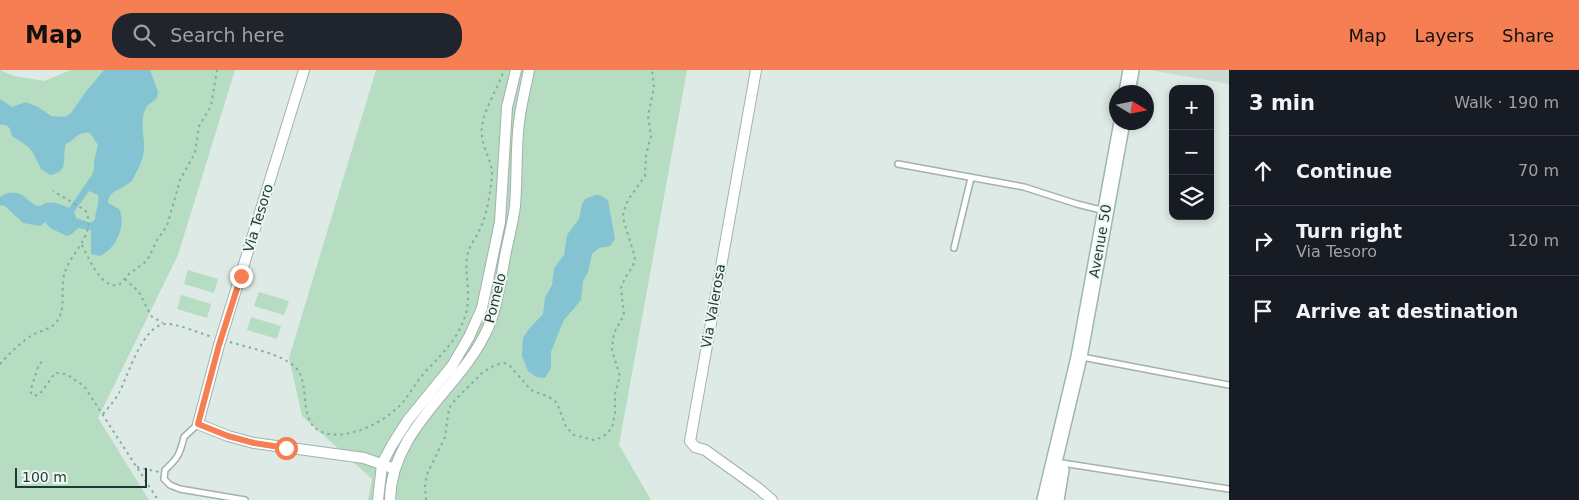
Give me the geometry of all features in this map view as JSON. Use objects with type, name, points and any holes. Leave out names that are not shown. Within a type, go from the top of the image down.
[{"type":"main road","points":[[1128,85],[1131,70]]},
{"type":"main road","name":"Avenue 50","points":[[1056,500],[1078,358],[1121,130]]},
{"type":"main road","name":"Avenue 50","points":[[1045,500],[1078,358]]},
{"type":"street","name":"Via Tesoro","points":[[198,424],[220,340],[304,70]]},
{"type":"street","name":"Pomelo","points":[[378,500],[382,464],[392,445],[408,420],[452,366],[470,337],[482,308],[500,222],[507,107],[516,70]]},
{"type":"street","name":"Pomelo","points":[[390,500],[395,469],[403,449],[417,424],[461,372],[489,327],[498,298],[515,206],[518,132],[530,70]]},
{"type":"street","name":"Via Valerosa","points":[[756,70],[690,441],[694,447],[705,450],[772,500]]},
{"type":"street","points":[[198,424],[228,436],[254,443],[364,458],[395,469]]},
{"type":"lane","points":[[898,164],[1024,186],[1077,204],[1106,211]]},
{"type":"lane","points":[[954,248],[970,178]]},
{"type":"lane","points":[[1078,358],[1229,385]]},
{"type":"lane","points":[[198,424],[184,437],[182,451],[164,473],[164,479],[170,485],[180,489],[245,500]]},
{"type":"lane","points":[[1062,463],[1229,489]]},
{"type":"path","points":[[82,245],[93,267],[108,284],[120,285],[128,274],[149,257],[156,240],[167,226],[180,180],[195,153],[199,126],[211,106],[217,70]]},
{"type":"path","points":[[125,279],[139,292],[151,316],[164,324],[280,358],[294,366],[302,380],[307,414],[314,426],[323,432],[340,435],[365,429],[399,406],[420,378],[453,341],[466,312],[469,288],[468,251],[483,222],[492,177],[490,163],[481,137],[482,124],[504,70]]},
{"type":"path","points":[[426,500],[426,474],[445,437],[449,408],[483,372],[495,365],[504,363],[510,366],[530,390],[557,403],[566,427],[574,435],[594,440],[603,437],[612,428],[616,413],[615,394],[620,376],[612,350],[612,339],[624,315],[621,288],[625,278],[632,269],[635,257],[624,222],[624,212],[628,200],[645,176],[646,155],[651,136],[648,116],[654,87],[652,70]]},
{"type":"path","points":[[0,364],[26,339],[50,327],[57,320],[63,302],[65,271],[82,245],[89,221],[85,210],[53,191]]},
{"type":"path","points":[[103,414],[118,395],[143,341],[153,330],[164,324]]},
{"type":"path","points":[[42,362],[39,364],[31,393],[34,396],[40,394],[55,373],[66,374],[84,386],[158,500]]},
{"type":"path","points":[[136,466],[164,473]]},
{"type":"shaded area","points":[[1149,70],[1229,70],[1229,84]]},
{"type":"green space","points":[[0,70],[14,76],[44,81],[71,70],[235,70],[178,255],[98,418],[149,500],[0,500]]},
{"type":"green space","points":[[376,70],[687,70],[619,445],[651,500],[368,500],[372,479],[302,416],[289,358]]},
{"type":"green space","points":[[188,270],[218,279],[214,293],[184,284]]},
{"type":"green space","points":[[259,292],[289,301],[284,315],[254,306]]},
{"type":"green space","points":[[181,295],[211,304],[207,318],[177,309]]},
{"type":"green space","points":[[251,317],[281,326],[277,339],[247,330]]},
{"type":"water","points":[[104,70],[150,70],[158,92],[157,98],[148,105],[144,113],[144,151],[139,168],[128,184],[115,191],[109,198],[108,203],[119,209],[122,222],[121,229],[111,248],[100,256],[91,254],[91,230],[78,228],[67,236],[50,228],[45,222],[40,226],[23,223],[5,206],[0,206],[0,197],[8,193],[14,193],[19,194],[35,205],[40,206],[45,203],[52,203],[69,208],[92,175],[98,145],[90,133],[79,134],[66,144],[61,171],[50,175],[41,169],[30,149],[12,136],[9,127],[0,125],[0,99],[12,107],[26,102],[38,107],[51,116],[66,117]],"holes":[[[89,191],[98,195],[95,220],[90,223],[76,218],[74,212]]]},
{"type":"water","points":[[595,195],[608,200],[615,239],[610,246],[599,248],[592,254],[588,272],[583,281],[581,300],[564,320],[551,352],[551,368],[545,378],[536,377],[528,371],[522,356],[523,338],[543,314],[545,298],[552,285],[554,268],[564,255],[567,235],[579,219],[582,204],[585,199]]},
{"type":"route","points":[[241,276],[219,345],[198,424],[228,436],[254,443],[286,448]]}]
